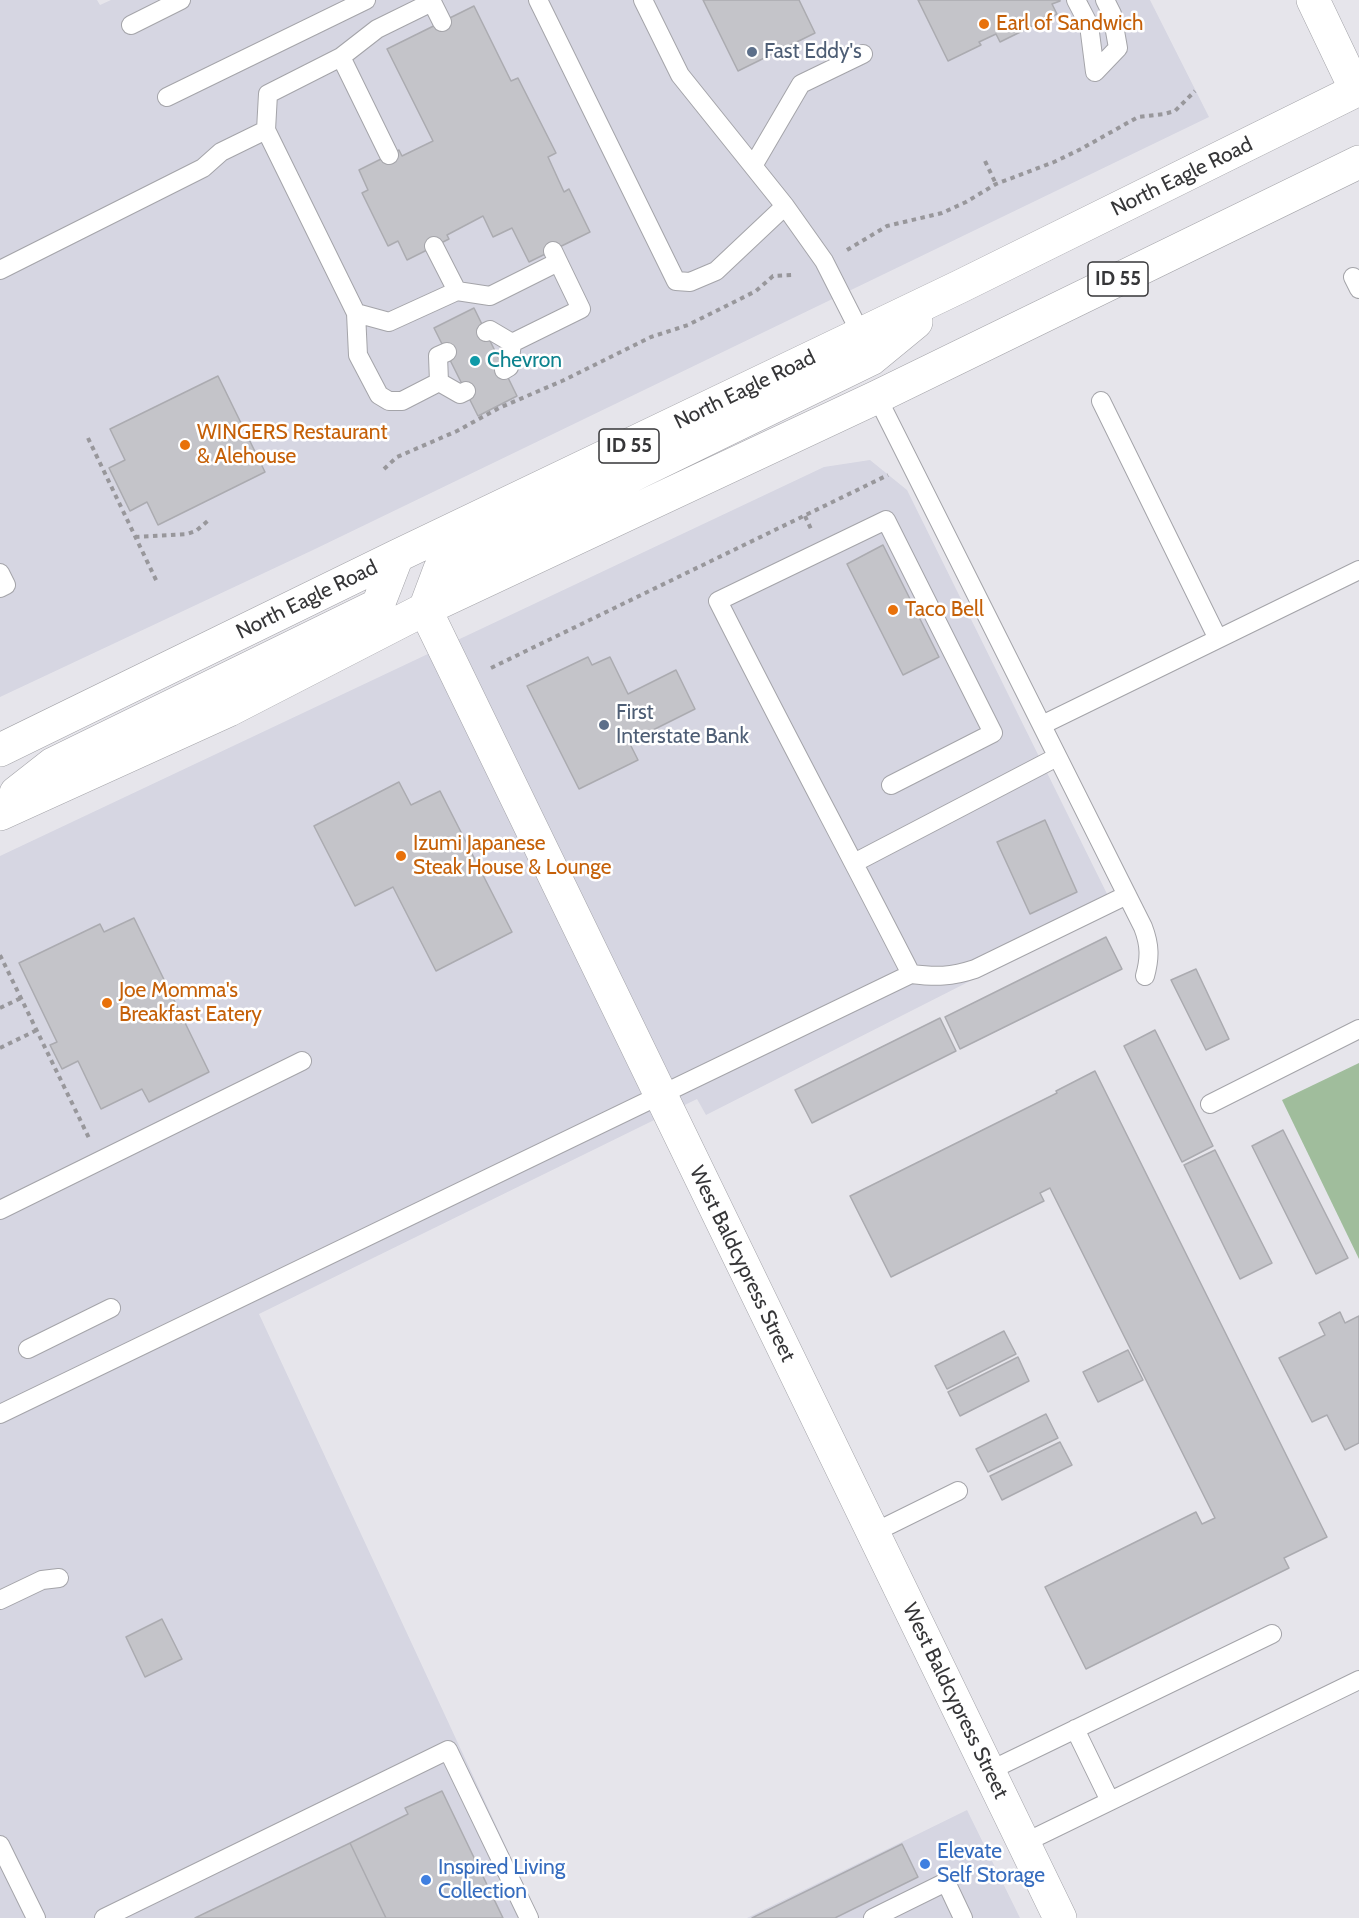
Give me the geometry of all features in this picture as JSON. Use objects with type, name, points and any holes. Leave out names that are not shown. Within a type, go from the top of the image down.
[{"type":"main road","points":[[1313,0],[1357,90]]},
{"type":"main road","name":"North Eagle Road","points":[[0,750],[959,287],[1357,90]]},
{"type":"main road","name":"ID 55","points":[[0,814],[229,710],[425,609],[877,397],[1359,162]]},
{"type":"main road","points":[[425,609],[440,569],[871,358],[959,287]]},
{"type":"main road","points":[[0,806],[53,764],[378,605],[398,556]]},
{"type":"main road","name":"West Baldcypress Street","points":[[425,609],[1060,1918]]},
{"type":"lane","points":[[131,25],[182,0]]},
{"type":"lane","points":[[167,97],[366,0]]},
{"type":"lane","points":[[538,0],[676,281],[690,282],[716,271],[785,206]]},
{"type":"lane","points":[[643,0],[680,75],[785,206],[824,261],[861,334]]},
{"type":"lane","points":[[1076,0],[1089,26],[1095,72],[1118,48],[1112,14],[1105,0]]},
{"type":"lane","points":[[439,382],[402,400],[389,401],[379,395],[358,355],[356,313],[266,130],[268,94],[341,57],[377,29],[432,1],[442,22]]},
{"type":"lane","points":[[753,166],[801,84],[863,54]]},
{"type":"lane","points":[[341,57],[389,155]]},
{"type":"lane","points":[[0,270],[203,168],[221,152],[266,130]]},
{"type":"lane","points":[[434,246],[458,291]]},
{"type":"lane","points":[[356,313],[389,322],[458,291],[490,297],[555,256],[581,309],[513,343]]},
{"type":"lane","points":[[486,332],[490,330],[513,343]]},
{"type":"lane","points":[[504,370],[509,367],[513,343]]},
{"type":"lane","points":[[439,382],[438,356],[447,352]]},
{"type":"lane","points":[[439,382],[460,394],[466,391]]},
{"type":"lane","points":[[877,397],[1127,895],[1150,945],[1149,963],[1145,976]]},
{"type":"lane","points":[[1101,401],[1218,639]]},
{"type":"lane","points":[[891,785],[993,733],[886,520],[718,601],[778,722],[854,862],[911,974]]},
{"type":"lane","points":[[1042,725],[1359,570]]},
{"type":"lane","points":[[854,862],[1057,757]]},
{"type":"lane","points":[[0,1414],[911,974],[935,977],[953,976],[975,969],[1127,895]]},
{"type":"lane","points":[[1210,1104],[1359,1029]]},
{"type":"lane","points":[[0,1210],[302,1061]]},
{"type":"lane","points":[[28,1349],[111,1308]]},
{"type":"lane","points":[[873,1533],[958,1491]]},
{"type":"lane","points":[[0,1600],[42,1580],[59,1578]]},
{"type":"lane","points":[[989,1771],[1272,1634]]},
{"type":"lane","points":[[1024,1843],[1359,1680]]},
{"type":"lane","points":[[1075,1729],[1110,1801]]},
{"type":"lane","points":[[104,1918],[448,1750],[529,1918]]},
{"type":"lane","points":[[0,1845],[36,1918]]},
{"type":"lane","points":[[873,1918],[946,1882],[963,1918]]},
{"type":"path","points":[[847,250],[887,226],[942,213],[996,184],[1054,162],[1138,117],[1175,111],[1195,91]]},
{"type":"path","points":[[985,161],[996,184]]},
{"type":"path","points":[[384,469],[397,457],[457,431],[500,408],[562,381],[651,337],[688,325],[756,291],[773,276],[793,275]]},
{"type":"path","points":[[87,438],[157,582]]},
{"type":"path","points":[[490,668],[888,475]]},
{"type":"path","points":[[135,537],[187,534],[196,531],[210,519]]},
{"type":"path","points":[[0,955],[91,1141]]},
{"type":"path","points":[[0,1008],[21,998]]},
{"type":"path","points":[[0,1048],[37,1030]]},
{"type":"shaded area","points":[[0,0],[97,0],[100,5],[111,0],[1150,0],[1209,117],[313,550],[0,697]]},
{"type":"shaded area","points":[[870,460],[907,490],[1114,908],[706,1115],[697,1099],[259,1314],[539,1918],[0,1918],[0,856],[824,467]]},
{"type":"shaded area","name":"Elevate Self Storage","points":[[967,1810],[1020,1918],[747,1918]]},
{"type":"green space","points":[[1359,1063],[1359,1259],[1282,1100]]},
{"type":"building","name":"Fast Eddy's","points":[[703,0],[799,0],[815,33],[738,71]]},
{"type":"building","name":"Earl of Sandwich","points":[[918,0],[1060,1],[1052,4],[1057,14],[1000,42],[996,34],[979,42],[981,45],[948,61]]},
{"type":"building","points":[[474,6],[511,81],[518,78],[556,153],[548,157],[564,192],[569,189],[590,232],[529,262],[512,228],[493,237],[483,216],[447,235],[449,239],[407,260],[398,241],[388,246],[362,193],[368,190],[359,170],[399,150],[402,156],[433,141],[387,49]]},
{"type":"building","name":"Chevron","points":[[474,308],[517,396],[478,416],[434,328]]},
{"type":"building","name":"WINGERS Restaurant & Alehouse","points":[[218,376],[265,472],[158,525],[147,502],[130,511],[109,468],[125,460],[110,429]]},
{"type":"building","name":"Taco Bell","points":[[883,545],[939,657],[903,675],[847,564]]},
{"type":"building","name":"First Interstate Bank","points":[[588,657],[592,665],[610,657],[628,694],[676,670],[695,709],[629,742],[638,760],[579,789],[527,686]]},
{"type":"building","name":"Izumi Japanese Steak House & Lounge","points":[[399,782],[411,805],[440,791],[512,932],[436,971],[393,887],[355,906],[314,826]]},
{"type":"building","points":[[1045,820],[1077,892],[1030,914],[997,842]]},
{"type":"building","name":"Joe Momma's Breakfast Eatery","points":[[134,918],[209,1072],[149,1102],[142,1089],[101,1109],[78,1061],[62,1069],[50,1045],[57,1042],[19,963],[100,924],[104,932]]},
{"type":"building","points":[[1106,937],[1122,969],[960,1049],[945,1017]]},
{"type":"building","points":[[1196,969],[1229,1039],[1206,1050],[1171,980]]},
{"type":"building","points":[[940,1018],[956,1051],[812,1123],[795,1090]]},
{"type":"building","points":[[1155,1030],[1213,1146],[1182,1162],[1124,1046]]},
{"type":"building","points":[[1095,1071],[1327,1537],[1284,1558],[1289,1568],[1086,1669],[1045,1587],[1196,1512],[1202,1524],[1215,1518],[1050,1188],[1040,1193],[1044,1201],[891,1277],[850,1196],[1057,1093],[1056,1091]]},
{"type":"building","points":[[1283,1130],[1348,1258],[1316,1274],[1252,1146]]},
{"type":"building","points":[[1215,1150],[1272,1263],[1240,1279],[1184,1165]]},
{"type":"building","points":[[1340,1312],[1345,1323],[1359,1316],[1359,1443],[1345,1450],[1327,1415],[1312,1422],[1279,1358],[1325,1335],[1319,1323]]},
{"type":"building","points":[[1004,1331],[1016,1354],[947,1389],[935,1366]]},
{"type":"building","points":[[1128,1350],[1143,1380],[1098,1402],[1083,1372]]},
{"type":"building","points":[[1018,1357],[1029,1381],[960,1416],[948,1392]]},
{"type":"building","points":[[1046,1414],[1058,1438],[988,1472],[976,1449]]},
{"type":"building","points":[[1060,1442],[1072,1465],[1002,1500],[990,1476]]},
{"type":"building","points":[[162,1619],[182,1659],[145,1677],[126,1637]]},
{"type":"building","name":"Inspired Living Collection","points":[[442,1791],[503,1918],[386,1918],[350,1843],[408,1814],[405,1808]]},
{"type":"building","points":[[350,1843],[386,1918],[195,1918]]},
{"type":"building","points":[[902,1844],[918,1877],[835,1918],[752,1918]]},
{"type":"place","name":"Earl of Sandwich","points":[[984,24]]},
{"type":"place","name":"Fast Eddy's","points":[[752,52]]},
{"type":"place","name":"Chevron","points":[[475,361]]},
{"type":"place","name":"WINGERS Restaurant & Alehouse","points":[[185,445]]},
{"type":"place","name":"Taco Bell","points":[[893,610]]},
{"type":"place","name":"First Interstate Bank","points":[[604,725]]},
{"type":"place","name":"Izumi Japanese Steak House & Lounge","points":[[401,856]]},
{"type":"place","name":"Joe Momma's Breakfast Eatery","points":[[107,1003]]},
{"type":"place","name":"Elevate Self Storage","points":[[925,1864]]},
{"type":"place","name":"Inspired Living Collection","points":[[426,1880]]}]
